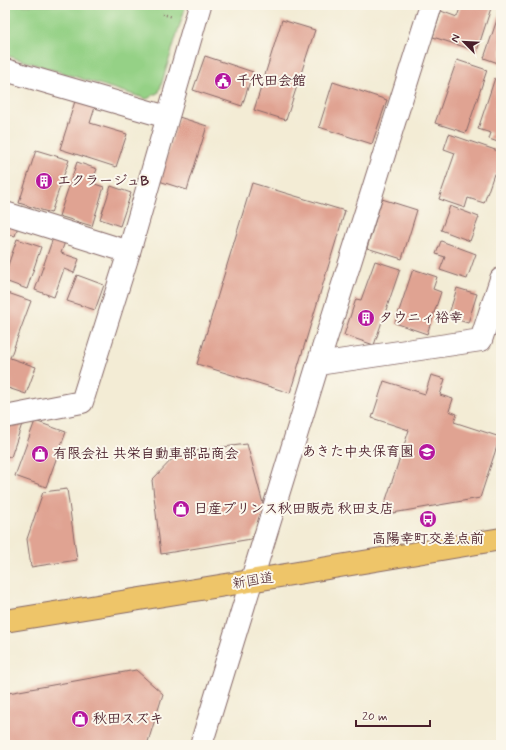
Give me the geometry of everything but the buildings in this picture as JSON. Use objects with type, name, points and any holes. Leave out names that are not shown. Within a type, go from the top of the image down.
[{"type":"main road","name":"新国道","points":[[5,621],[501,539]]},
{"type":"street","points":[[5,417],[82,402],[130,252],[167,117],[200,5]]},
{"type":"street","points":[[201,745],[239,623],[250,581],[431,5]]},
{"type":"street","points":[[5,70],[167,117]]},
{"type":"street","points":[[5,213],[130,252]]},
{"type":"street","points":[[318,364],[481,340],[501,279]]},
{"type":"green space","points":[[5,5],[186,5],[159,92],[147,99],[5,55]]},
{"type":"place","name":"千代田会館","points":[[223,81]]},
{"type":"place","name":"エクラージュB","points":[[44,181]]},
{"type":"place","name":"タウニィ裕幸","points":[[366,318]]},
{"type":"place","name":"あきた中央保育園","points":[[427,452]]},
{"type":"place","name":"有限会社 共栄自動車部品商会","points":[[40,454]]},
{"type":"place","name":"日産プリンス秋田販売 秋田支店","points":[[181,509]]},
{"type":"place","name":"高陽幸町交差点前","points":[[428,519]]},
{"type":"place","name":"秋田スズキ","points":[[80,719]]}]
